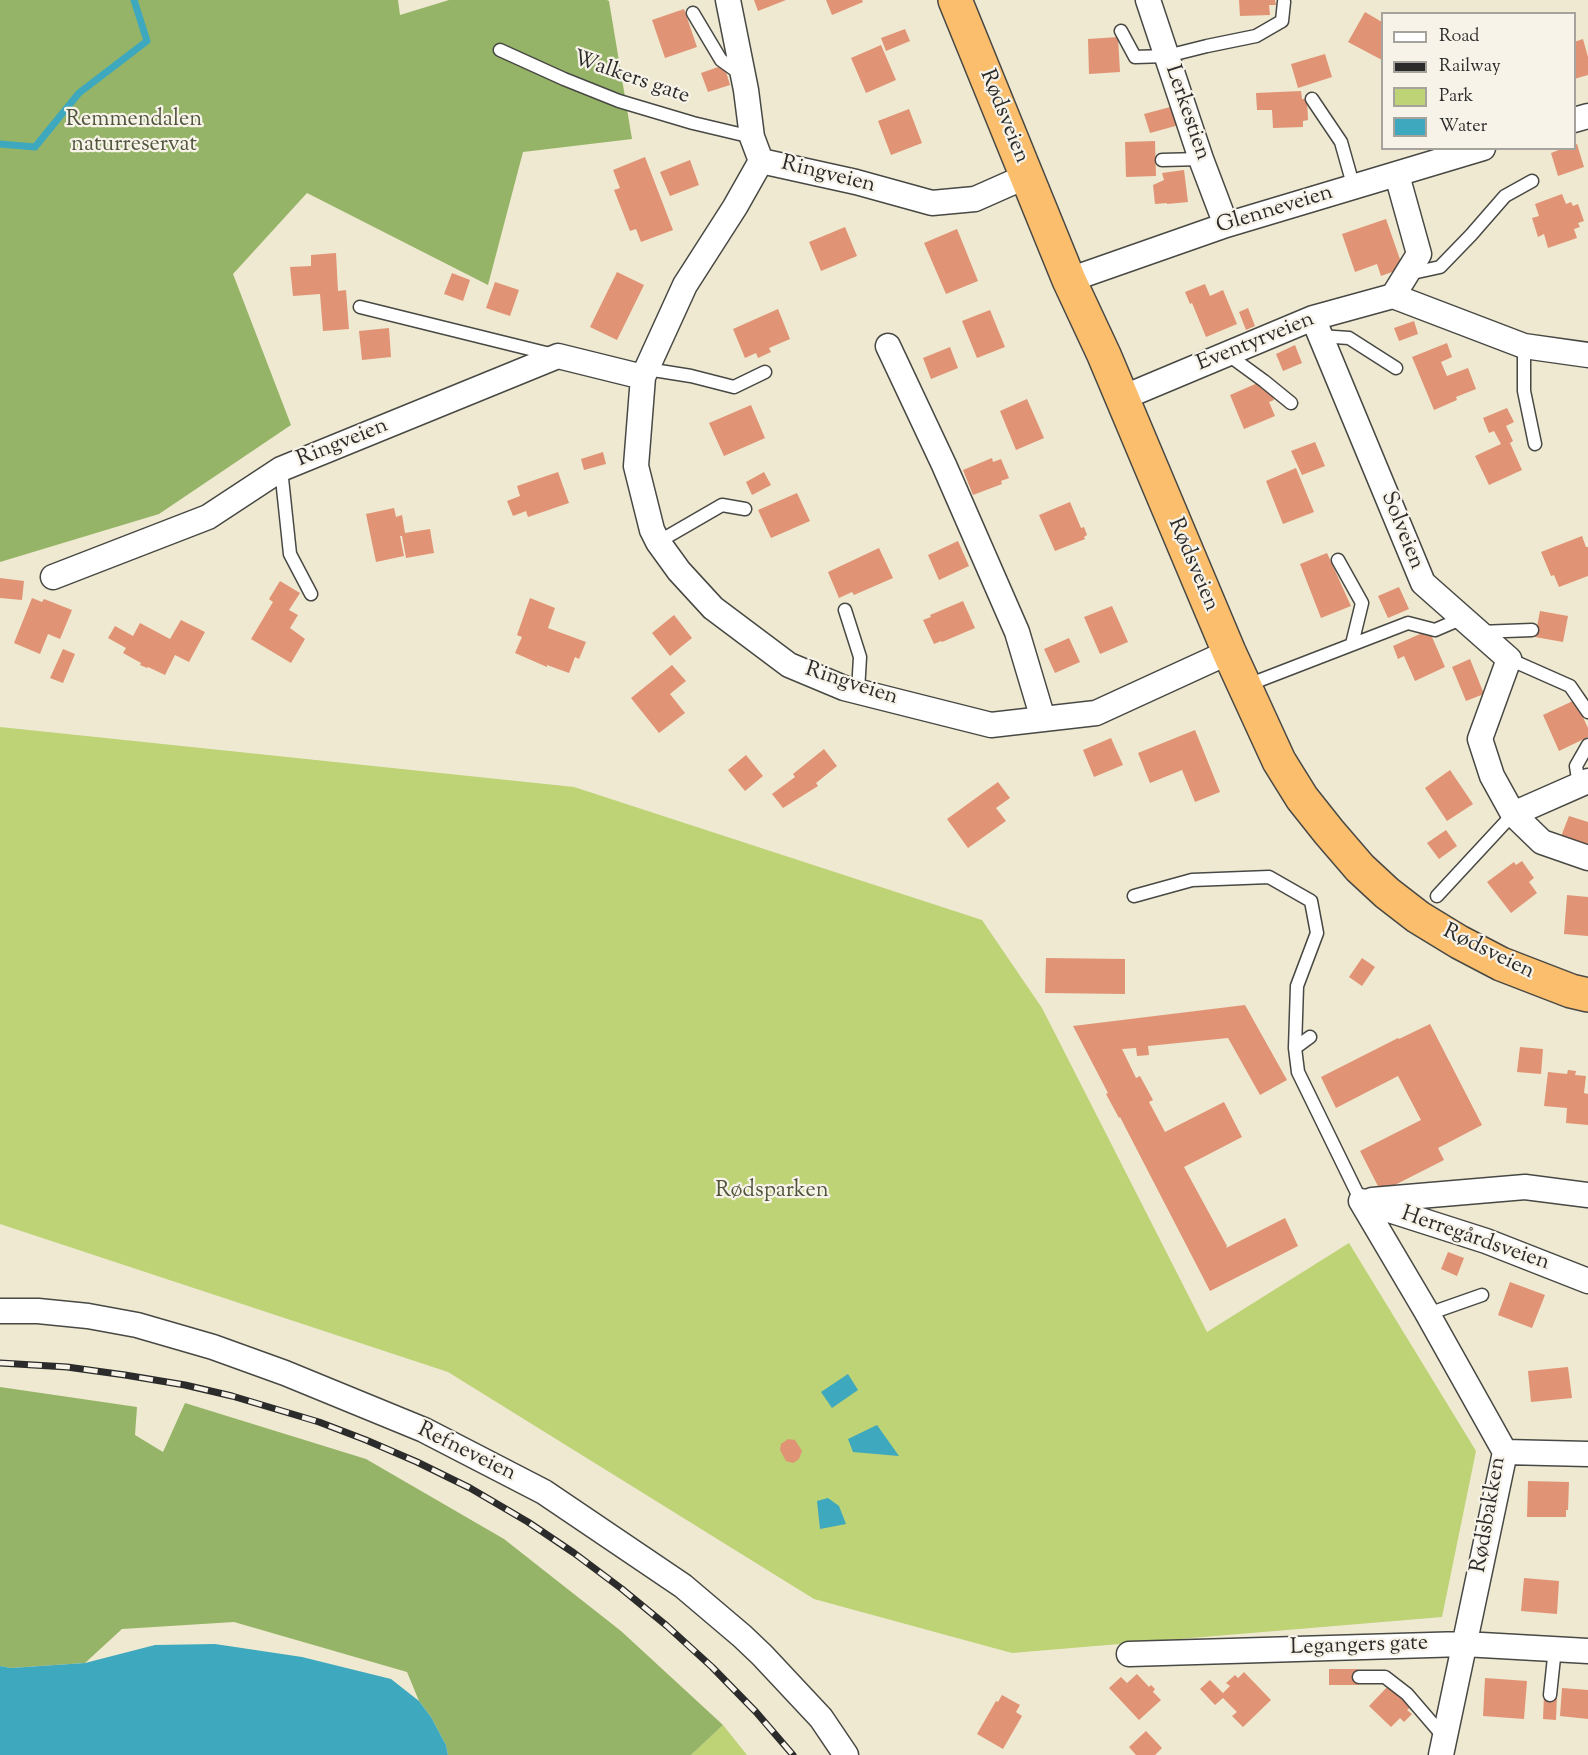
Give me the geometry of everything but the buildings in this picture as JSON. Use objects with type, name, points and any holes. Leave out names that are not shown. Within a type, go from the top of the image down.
[{"type":"highway","name":"Rødsveien","points":[[955,0],[1069,280],[1122,398],[1229,652],[1279,761],[1302,798],[1360,868],[1418,917],[1501,964],[1571,991],[1588,995]]},
{"type":"street","points":[[728,0],[743,75],[752,137],[761,161]]},
{"type":"street","name":"Lerkestien","points":[[1148,0],[1201,159],[1226,225]]},
{"type":"street","name":"Glenneveien","points":[[1069,280],[1226,225],[1477,150]]},
{"type":"street","name":"Ringveien","points":[[1027,176],[975,199],[932,203],[856,182],[761,161],[686,285],[645,373],[636,466],[657,542],[679,571],[713,608],[789,665],[844,688],[991,724],[1096,713],[1229,652]]},
{"type":"street","points":[[1396,175],[1419,254],[1393,296],[1524,346],[1588,355]]},
{"type":"street","name":"Eventyrveien","points":[[1122,398],[1227,354],[1317,327],[1393,296]]},
{"type":"street","name":"Solveien","points":[[1317,327],[1423,583],[1509,659]]},
{"type":"street","points":[[888,346],[944,465],[1017,632],[1043,719]]},
{"type":"street","points":[[558,356],[645,373]]},
{"type":"street","name":"Ringveien","points":[[53,577],[208,517],[281,469],[558,356]]},
{"type":"street","points":[[1509,659],[1480,739],[1492,776],[1513,814],[1542,842],[1588,858]]},
{"type":"street","points":[[1513,814],[1584,783]]},
{"type":"street","points":[[1361,1201],[1525,1187],[1588,1195]]},
{"type":"street","name":"Herregårdsveien","points":[[1361,1201],[1486,1241],[1588,1281]]},
{"type":"street","name":"Rødsbakken","points":[[1361,1201],[1428,1314],[1505,1452],[1443,1746]]},
{"type":"street","name":"Refneveien","points":[[0,1311],[38,1311],[88,1316],[137,1325],[213,1347],[424,1430],[544,1492],[683,1586],[742,1636],[821,1718],[846,1755]]},
{"type":"street","points":[[1505,1452],[1588,1454]]},
{"type":"street","name":"Legangers gate","points":[[1129,1654],[1464,1644],[1588,1650]]},
{"type":"lane","points":[[1121,31],[1135,57],[1167,56],[1256,36],[1282,21],[1284,2]]},
{"type":"lane","points":[[693,13],[721,60],[743,75]]},
{"type":"lane","name":"Walkers gate","points":[[500,50],[619,101],[693,123],[752,137]]},
{"type":"lane","points":[[1312,99],[1341,142],[1354,188]]},
{"type":"lane","points":[[1162,160],[1201,159]]},
{"type":"lane","points":[[1407,274],[1440,267],[1505,196],[1532,182]]},
{"type":"lane","points":[[360,307],[558,356]]},
{"type":"lane","points":[[1317,327],[1349,338],[1396,368]]},
{"type":"lane","points":[[1524,346],[1524,391],[1535,444]]},
{"type":"lane","points":[[1227,354],[1291,403]]},
{"type":"lane","points":[[645,373],[691,376],[734,387],[765,372]]},
{"type":"lane","points":[[281,469],[290,554],[311,594]]},
{"type":"lane","points":[[657,542],[722,505],[745,509]]},
{"type":"lane","points":[[1338,560],[1362,603],[1352,644]]},
{"type":"lane","points":[[845,610],[860,657],[858,691]]},
{"type":"lane","points":[[1244,686],[1408,623],[1435,630],[1470,625],[1532,630]]},
{"type":"lane","points":[[1509,659],[1570,686],[1588,712]]},
{"type":"lane","points":[[1584,783],[1576,766],[1588,745]]},
{"type":"lane","points":[[1437,896],[1513,814]]},
{"type":"lane","points":[[1134,896],[1192,880],[1269,877],[1311,901],[1317,933],[1297,986],[1295,1048],[1298,1072],[1361,1201]]},
{"type":"lane","points":[[1295,1048],[1310,1037]]},
{"type":"lane","points":[[1428,1314],[1482,1295]]},
{"type":"lane","points":[[1550,1695],[1555,1648]]},
{"type":"lane","points":[[1359,1677],[1385,1677],[1407,1694],[1443,1746]]},
{"type":"green space","name":"Remmendalen naturreservat","points":[[0,0],[398,0],[400,15],[449,0],[607,0],[632,139],[523,152],[488,285],[307,193],[233,274],[291,425],[159,514],[0,562]]},
{"type":"green space","name":"Rødsparken","points":[[0,727],[574,787],[982,920],[1042,1008],[1207,1332],[1349,1243],[1476,1451],[1442,1617],[1012,1653],[814,1599],[448,1372],[0,1224]]},
{"type":"green space","points":[[0,1387],[137,1407],[135,1435],[163,1452],[185,1403],[366,1459],[504,1539],[621,1631],[723,1725],[691,1755],[448,1755],[446,1745],[431,1717],[419,1701],[407,1672],[234,1622],[122,1629],[85,1663],[11,1668],[0,1666]]},
{"type":"green space","points":[[723,1725],[747,1755],[691,1755]]},
{"type":"water","points":[[848,1374],[858,1390],[832,1408],[821,1392]]},
{"type":"water","points":[[877,1425],[899,1456],[853,1452],[848,1439]]},
{"type":"water","points":[[828,1498],[839,1506],[846,1524],[820,1529],[817,1501]]},
{"type":"water","points":[[215,1644],[302,1657],[391,1679],[419,1701],[431,1717],[446,1745],[448,1755],[0,1755],[0,1666],[11,1668],[85,1663],[155,1645]]},
{"type":"waterway","points":[[0,144],[35,147],[79,93],[147,41],[134,0]]},
{"type":"railway","points":[[0,1363],[67,1367],[125,1375],[232,1396],[319,1422],[366,1440],[470,1488],[528,1522],[574,1553],[667,1626],[756,1712],[793,1755]]}]
